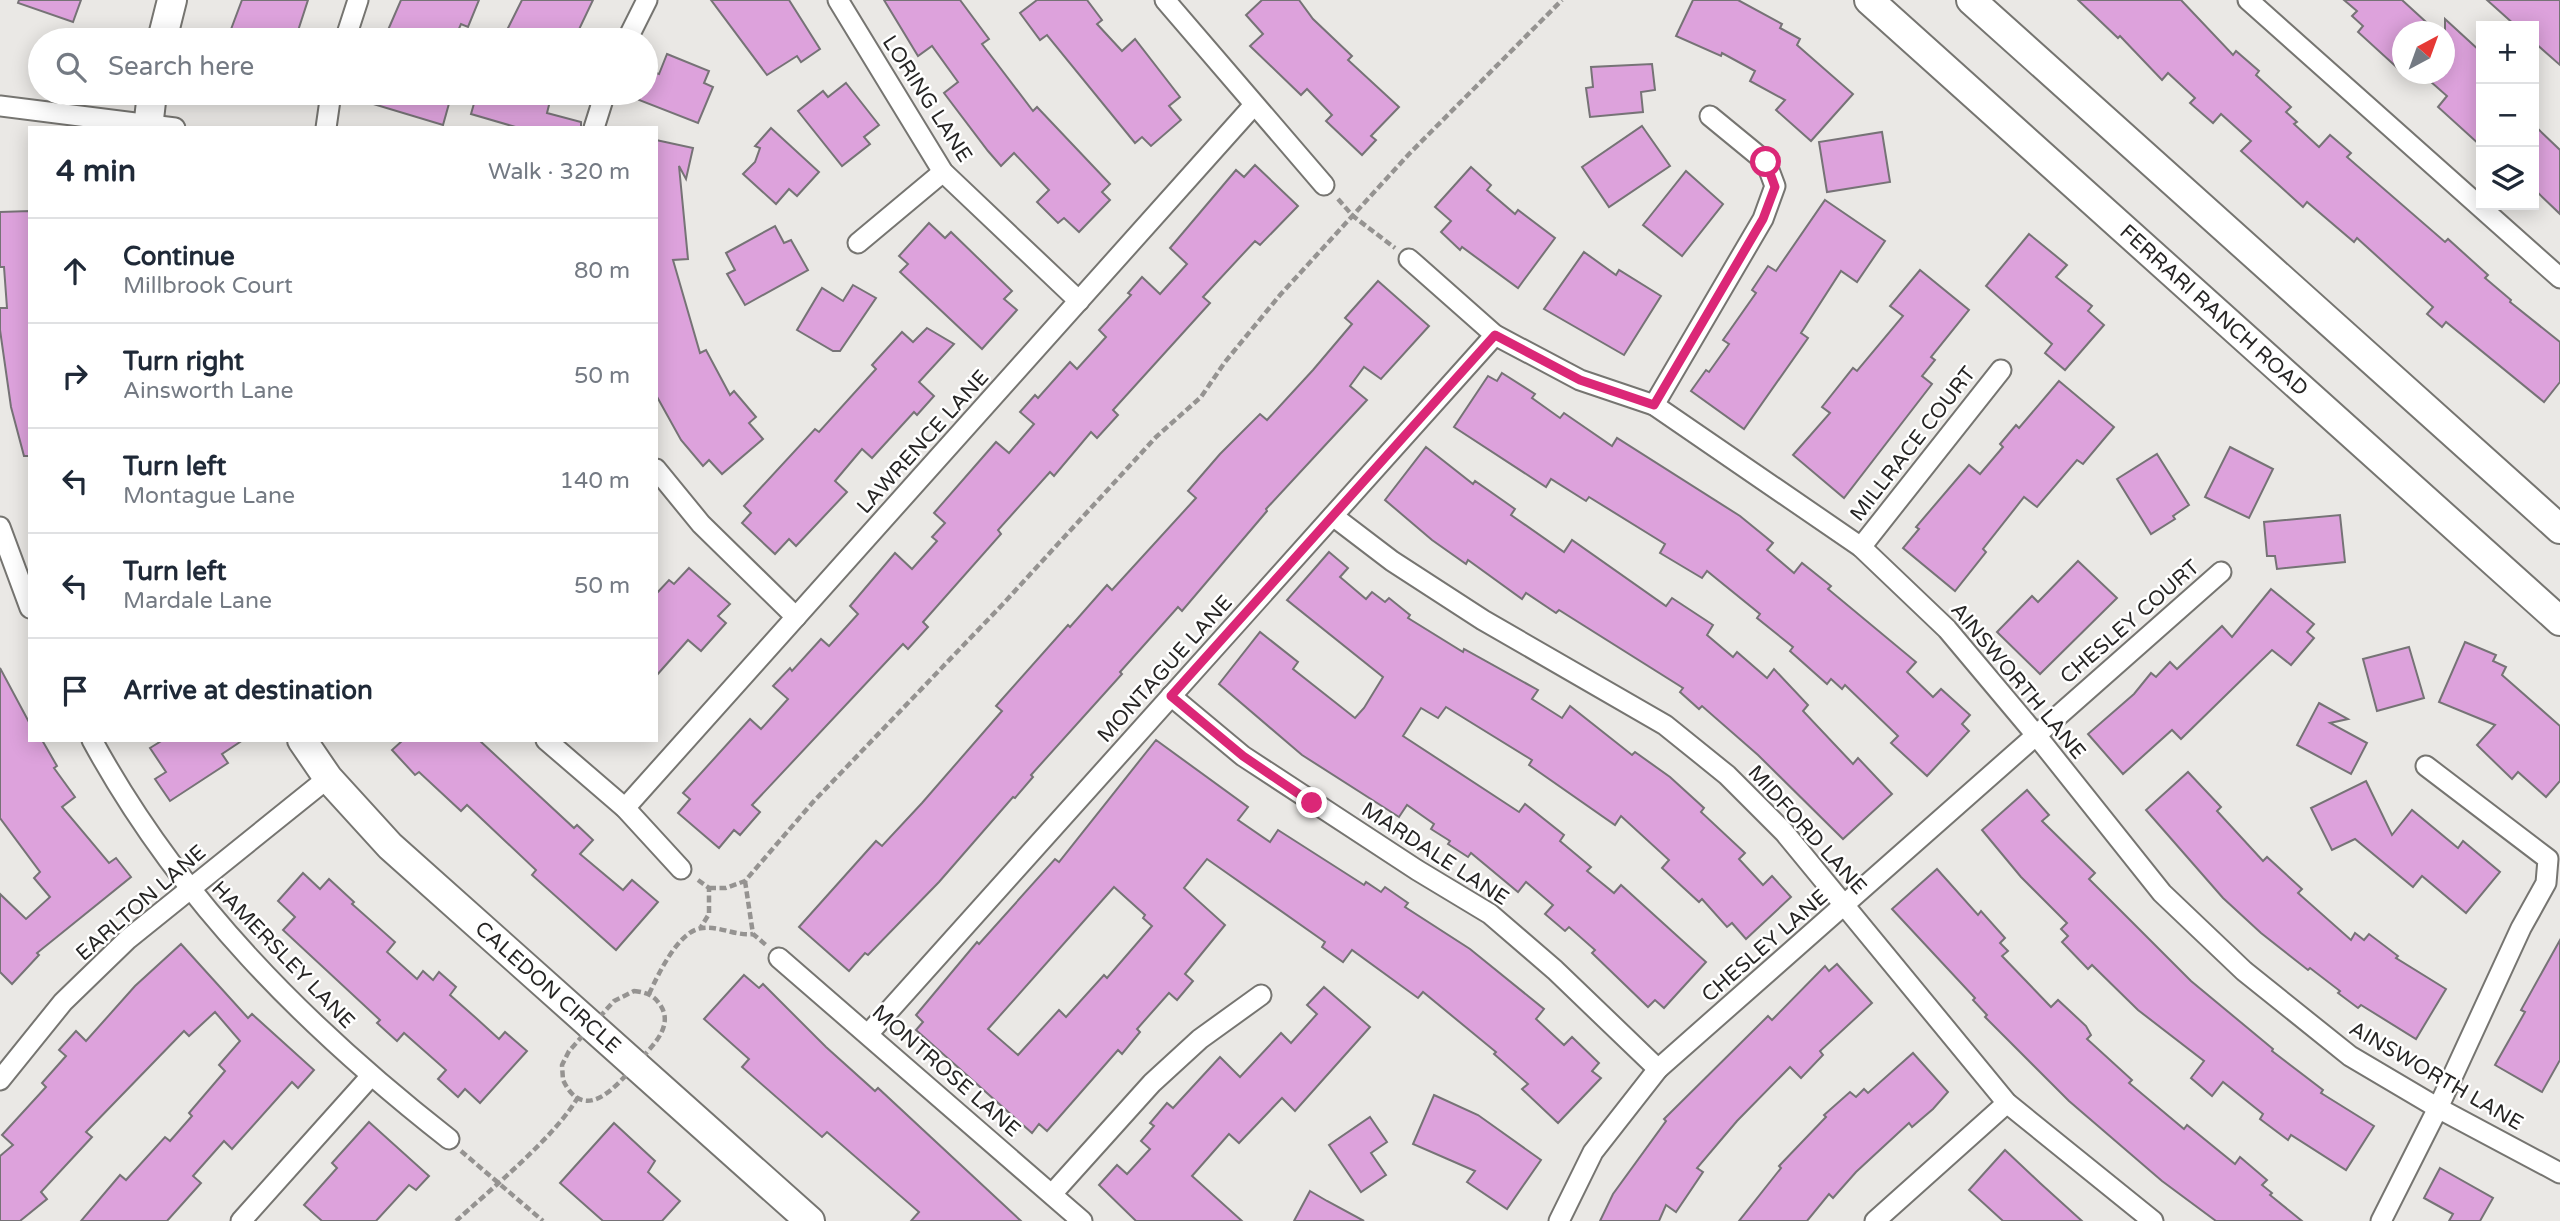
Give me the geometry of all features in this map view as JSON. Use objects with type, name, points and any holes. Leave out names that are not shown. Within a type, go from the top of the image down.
[{"type":"street","points":[[165,28],[172,0]]},
{"type":"street","points":[[349,28],[358,0]]},
{"type":"street","points":[[633,28],[648,0]]},
{"type":"street","name":"LORING LANE","points":[[838,0],[943,172],[1079,301]]},
{"type":"street","points":[[1165,0],[1324,185]]},
{"type":"street","name":"FERRARI RANCH ROAD","points":[[1869,0],[2560,621]]},
{"type":"street","points":[[1971,0],[2560,529]]},
{"type":"street","points":[[2248,0],[2560,278]]},
{"type":"street","points":[[0,107],[157,126],[154,105]]},
{"type":"street","points":[[326,126],[329,105]]},
{"type":"street","points":[[595,126],[601,105]]},
{"type":"street","name":"LAWRENCE LANE","points":[[625,808],[1254,105]]},
{"type":"street","points":[[1654,405],[1763,219],[1775,187],[1766,162],[1710,117]]},
{"type":"street","points":[[858,243],[943,172]]},
{"type":"street","name":"AINSWORTH LANE","points":[[1409,259],[1495,335],[1580,380],[1654,405],[1861,547],[1947,629],[2162,893],[2244,971],[2350,1056],[2438,1108],[2560,1173]]},
{"type":"street","name":"MONTAGUE LANE","points":[[869,1033],[1495,335]]},
{"type":"street","name":"MILLRACE COURT","points":[[1861,547],[2001,370]]},
{"type":"street","points":[[658,471],[701,524],[796,617]]},
{"type":"street","name":"MIDFORD LANE","points":[[1333,516],[1392,561],[1483,620],[1665,725],[1727,775],[1775,822],[1847,906],[2007,1102],[2154,1221]]},
{"type":"street","points":[[0,527],[28,603]]},
{"type":"street","name":"CHESLEY COURT","points":[[2036,735],[2221,572]]},
{"type":"street","name":"MARDALE LANE","points":[[1171,696],[1243,756],[1417,870],[1490,914],[1555,970],[1658,1069]]},
{"type":"street","name":"CHESLEY LANE","points":[[1559,1221],[1593,1152],[1658,1069],[1847,906],[2036,735]]},
{"type":"street","name":"HAMERSLEY LANE","points":[[93,742],[125,801],[189,890],[250,959],[370,1077],[449,1139]]},
{"type":"street","name":"CALEDON CIRCLE","points":[[303,742],[328,778],[390,846],[810,1221]]},
{"type":"street","points":[[548,742],[625,808],[681,869]]},
{"type":"street","points":[[2381,1221],[2438,1108],[2521,928],[2546,883],[2548,859],[2426,766]]},
{"type":"street","name":"EARLTON LANE","points":[[0,1080],[63,1002],[128,939],[328,778]]},
{"type":"street","name":"MONTROSE LANE","points":[[779,958],[869,1033],[1082,1221]]},
{"type":"street","points":[[1052,1194],[1152,1083],[1200,1039],[1261,995]]},
{"type":"street","points":[[241,1221],[370,1077]]},
{"type":"street","points":[[1875,1221],[2007,1102]]},
{"type":"path","points":[[681,869],[709,888],[726,888],[745,881],[813,803],[1002,605],[1156,437],[1201,397],[1225,362],[1280,295],[1455,106],[1562,0]]},
{"type":"path","points":[[1324,185],[1353,216],[1409,259]]},
{"type":"path","points":[[745,881],[752,934],[779,958]]},
{"type":"path","points":[[649,994],[666,959],[690,933],[702,927],[709,914],[709,888]]},
{"type":"path","points":[[702,927],[742,935],[752,934]]},
{"type":"path","points":[[634,991],[649,994],[660,1004],[664,1026],[657,1040],[607,1095],[593,1100],[578,1097],[566,1087],[562,1065],[569,1051],[619,996],[634,991]]},
{"type":"path","points":[[456,1221],[568,1114],[578,1097]]},
{"type":"path","points":[[449,1139],[496,1183],[543,1221]]},
{"type":"building","points":[[19,0],[81,0],[73,22],[18,3]]},
{"type":"building","points":[[242,0],[308,0],[299,28],[232,28]]},
{"type":"building","points":[[401,0],[479,0],[468,27],[461,24],[459,28],[389,28]]},
{"type":"building","points":[[522,0],[593,0],[580,28],[508,28]]},
{"type":"building","points":[[711,0],[789,0],[820,49],[801,62],[797,56],[767,75]]},
{"type":"building","points":[[884,0],[960,0],[989,39],[982,44],[1033,111],[1037,107],[1110,184],[1102,192],[1110,200],[1079,232],[1064,218],[1058,223],[1037,202],[1049,190],[1014,153],[1001,166],[988,151],[944,93],[958,82],[932,46],[918,56]]},
{"type":"building","points":[[1037,0],[1087,0],[1102,20],[1097,24],[1122,51],[1135,39],[1180,97],[1169,106],[1181,120],[1151,146],[1142,137],[1135,143],[1047,35],[1040,40],[1020,13]]},
{"type":"building","points":[[1262,0],[1299,0],[1313,19],[1352,56],[1348,60],[1399,107],[1371,136],[1376,140],[1362,155],[1326,121],[1332,115],[1307,89],[1301,95],[1250,46],[1263,34],[1246,15]]},
{"type":"building","points":[[1693,0],[1738,0],[1782,24],[1780,28],[1800,39],[1797,45],[1853,94],[1811,141],[1776,110],[1785,100],[1750,81],[1755,71],[1722,53],[1721,56],[1676,36]]},
{"type":"building","points":[[2078,0],[2181,0],[2233,55],[2236,51],[2259,71],[2256,75],[2291,107],[2286,112],[2297,122],[2294,124],[2319,147],[2330,135],[2351,153],[2347,157],[2445,242],[2448,239],[2488,275],[2485,278],[2511,300],[2510,302],[2560,342],[2560,382],[2544,402],[2446,322],[2442,327],[2427,314],[2433,307],[2357,238],[2354,242],[2307,202],[2303,207],[2241,151],[2251,141],[2221,114],[2213,123],[2190,103],[2195,98],[2168,73],[2162,80],[2120,36],[2118,38]]},
{"type":"building","points":[[2344,0],[2402,0],[2425,21],[2392,21],[2392,63],[2358,32],[2363,26],[2352,16],[2357,11]]},
{"type":"building","points":[[2487,0],[2560,0],[2560,65],[2539,46],[2539,21],[2510,21]]},
{"type":"building","points":[[2455,28],[2476,47],[2476,141],[2438,107],[2447,96],[2433,84],[2455,84]]},
{"type":"building","points":[[667,54],[709,71],[704,83],[713,87],[698,123],[652,105],[658,105],[659,74]]},
{"type":"building","points":[[1652,64],[1655,90],[1641,92],[1643,112],[1590,117],[1586,88],[1593,87],[1591,67]]},
{"type":"building","points":[[846,83],[879,125],[864,137],[870,144],[842,166],[798,111],[823,91],[828,97]]},
{"type":"building","points":[[377,105],[449,105],[443,125]]},
{"type":"building","points":[[474,105],[549,105],[547,113],[581,122],[581,126],[512,126],[471,114]]},
{"type":"building","points":[[1642,126],[1670,166],[1609,207],[1582,167]]},
{"type":"building","points":[[771,128],[819,172],[797,196],[789,189],[776,204],[743,174],[755,162],[760,148],[755,146]]},
{"type":"building","points":[[2539,130],[2560,150],[2560,214],[2539,194]]},
{"type":"building","points":[[1882,132],[1890,182],[1827,192],[1819,142]]},
{"type":"building","points":[[658,140],[693,148],[686,179],[679,166],[688,259],[673,260],[700,353],[706,350],[730,395],[734,391],[756,417],[749,423],[763,439],[722,474],[709,460],[703,466],[681,440],[658,399]]},
{"type":"building","points":[[1255,165],[1298,206],[1260,245],[1255,241],[1203,297],[1210,303],[1113,410],[1118,415],[1097,438],[1091,432],[1054,476],[1050,472],[998,530],[1001,534],[923,622],[928,627],[908,649],[903,644],[752,805],[760,812],[740,835],[734,830],[719,848],[678,813],[690,799],[683,793],[750,719],[761,729],[788,699],[773,686],[790,668],[792,671],[821,639],[829,646],[858,614],[850,606],[895,553],[912,569],[937,541],[932,537],[945,523],[934,513],[996,442],[1009,453],[1034,424],[1020,412],[1035,395],[1038,398],[1070,362],[1077,369],[1106,337],[1099,330],[1131,295],[1128,293],[1142,277],[1160,294],[1187,264],[1170,248],[1236,170],[1244,177]]},
{"type":"building","points":[[1471,167],[1491,185],[1487,190],[1515,214],[1518,210],[1555,238],[1518,288],[1462,247],[1460,250],[1441,232],[1451,221],[1435,207]]},
{"type":"building","points":[[1686,171],[1723,204],[1682,256],[1643,225]]},
{"type":"building","points":[[1825,200],[1885,241],[1857,282],[1841,271],[1801,333],[1808,338],[1744,429],[1691,391],[1729,344],[1723,340],[1756,293],[1752,290],[1768,266],[1776,271]]},
{"type":"building","points":[[28,211],[28,456],[24,456],[11,407],[0,330],[0,308],[7,308],[4,267],[0,267],[0,212]]},
{"type":"building","points":[[929,223],[945,238],[951,232],[1012,291],[1004,299],[1017,310],[982,349],[900,272],[908,264],[899,256]]},
{"type":"building","points":[[775,226],[784,243],[791,240],[808,270],[745,305],[727,274],[735,270],[726,253]]},
{"type":"building","points":[[2029,234],[2067,265],[2056,277],[2092,306],[2088,311],[2104,325],[2065,370],[2045,353],[2052,344],[1986,286]]},
{"type":"building","points":[[1584,252],[1616,275],[1619,270],[1661,296],[1624,355],[1544,309]]},
{"type":"building","points":[[1920,270],[1969,310],[1931,357],[1935,360],[1922,376],[1932,384],[1844,498],[1793,455],[1830,413],[1822,407],[1853,368],[1857,371],[1903,316],[1890,306]]},
{"type":"building","points":[[1378,281],[1429,326],[1381,379],[1364,367],[1350,386],[1367,400],[1266,509],[1182,611],[1178,607],[1120,672],[1122,674],[939,882],[849,971],[799,927],[876,841],[882,846],[922,803],[1002,711],[996,706],[1068,625],[1070,627],[1107,585],[1112,590],[1196,498],[1188,491],[1220,454],[1260,414],[1267,420],[1313,370],[1352,324],[1345,318]]},
{"type":"building","points":[[853,285],[876,298],[840,351],[833,351],[797,330],[822,288],[843,301]]},
{"type":"building","points":[[927,328],[954,344],[919,382],[934,396],[917,415],[914,412],[872,458],[862,449],[835,481],[847,492],[796,546],[789,539],[775,554],[742,523],[751,513],[744,506],[815,429],[819,432],[876,369],[872,365],[902,332],[913,342]]},
{"type":"building","points":[[1502,373],[1535,394],[1532,398],[1560,418],[1564,413],[1612,446],[1617,438],[1740,516],[1773,543],[1767,550],[1794,573],[1802,563],[1831,586],[1828,589],[1916,662],[1907,672],[1933,697],[1941,689],[1970,715],[1962,724],[1969,731],[1927,776],[1891,743],[1898,736],[1845,685],[1842,689],[1831,679],[1827,684],[1790,651],[1793,647],[1757,618],[1760,614],[1707,571],[1702,578],[1660,553],[1665,544],[1589,497],[1586,501],[1551,479],[1546,487],[1454,427],[1488,376],[1497,381]]},
{"type":"building","points":[[2059,381],[2114,427],[2083,464],[2077,460],[2037,507],[2024,497],[1983,549],[1986,552],[1955,591],[1903,548],[1919,529],[1916,527],[1969,465],[1980,474],[2003,447],[2000,444],[2016,425],[2019,428]]},
{"type":"building","points":[[1426,447],[1473,484],[1475,481],[1515,509],[1511,515],[1564,552],[1572,540],[1666,606],[1672,598],[1713,625],[1707,635],[1733,657],[1737,652],[1767,678],[1774,669],[1808,705],[1803,711],[1853,764],[1858,758],[1892,794],[1843,839],[1758,755],[1702,706],[1699,709],[1680,692],[1683,688],[1559,610],[1556,613],[1526,593],[1522,599],[1468,560],[1466,564],[1432,540],[1385,500]]},
{"type":"building","points":[[2230,447],[2273,469],[2249,518],[2205,497]]},
{"type":"building","points":[[2157,454],[2189,505],[2173,516],[2175,519],[2151,534],[2117,479]]},
{"type":"building","points":[[2340,515],[2345,562],[2277,569],[2275,556],[2267,556],[2264,522]]},
{"type":"building","points":[[1329,552],[1348,568],[1340,577],[1366,599],[1372,592],[1385,602],[1389,598],[1410,615],[1408,618],[1463,652],[1464,649],[1538,690],[1532,699],[1562,718],[1570,706],[1632,755],[1635,752],[1670,777],[1704,808],[1701,812],[1745,853],[1739,859],[1763,885],[1772,876],[1791,897],[1746,939],[1732,923],[1727,927],[1702,899],[1699,902],[1662,868],[1669,860],[1621,816],[1615,825],[1529,765],[1532,760],[1446,707],[1438,718],[1421,708],[1403,736],[1519,812],[1525,804],[1564,835],[1560,841],[1591,867],[1587,871],[1614,893],[1621,885],[1706,962],[1664,1008],[1655,1000],[1648,1007],[1592,953],[1595,950],[1569,927],[1565,931],[1545,914],[1553,905],[1526,882],[1518,892],[1471,853],[1468,857],[1448,844],[1450,841],[1431,829],[1434,824],[1407,805],[1399,817],[1302,755],[1219,684],[1260,632],[1298,662],[1293,669],[1355,718],[1364,708],[1383,677],[1287,600]]},
{"type":"building","points":[[2078,561],[2117,598],[2040,674],[1997,632],[2032,596],[2038,602]]},
{"type":"building","points":[[689,568],[730,604],[718,616],[726,623],[701,651],[688,640],[658,674],[658,592],[669,580],[674,584]]},
{"type":"building","points":[[2271,589],[2314,624],[2307,632],[2314,638],[2291,665],[2272,650],[2181,739],[2172,730],[2123,774],[2088,734],[2134,694],[2151,673],[2156,677],[2170,662],[2177,669],[2222,626],[2232,637]]},
{"type":"building","points":[[2465,642],[2496,655],[2493,661],[2506,667],[2502,675],[2560,726],[2560,781],[2546,797],[2518,772],[2512,779],[2477,745],[2495,725],[2439,702]]},
{"type":"building","points":[[2409,647],[2424,698],[2377,711],[2363,659]]},
{"type":"building","points":[[0,668],[28,720],[28,742],[43,742],[57,766],[54,768],[75,797],[62,807],[109,863],[116,858],[131,877],[37,953],[39,955],[12,984],[0,972],[0,894],[26,919],[50,897],[34,878],[40,872],[0,818]]},
{"type":"building","points":[[2319,703],[2348,719],[2330,723],[2367,743],[2351,774],[2297,745]]},
{"type":"building","points":[[1156,740],[1248,807],[1238,820],[1270,842],[1278,830],[1364,885],[1366,882],[1381,892],[1385,887],[1408,903],[1405,907],[1470,949],[1544,1009],[1536,1019],[1564,1045],[1572,1037],[1599,1063],[1592,1071],[1601,1078],[1558,1123],[1522,1089],[1528,1084],[1494,1054],[1496,1052],[1423,992],[1418,998],[1352,950],[1343,962],[1322,947],[1325,942],[1207,859],[1184,888],[1225,925],[1185,974],[1193,981],[1177,1000],[1169,993],[1137,1029],[1140,1032],[1122,1054],[1118,1050],[1047,1131],[1039,1124],[1032,1133],[916,1030],[923,1022],[916,1015],[977,942],[979,944],[1055,859],[1059,862]],"holes":[[[1114,887],[1145,915],[1143,918],[1152,926],[1107,978],[1104,975],[1066,1017],[1059,1010],[1018,1055],[988,1029]]]},
{"type":"building","points":[[160,742],[240,742],[222,754],[228,763],[170,801],[155,779],[166,772],[150,748]]},
{"type":"building","points":[[401,742],[481,742],[574,828],[577,825],[593,840],[580,854],[623,890],[632,880],[658,902],[616,950],[532,875],[536,870],[467,805],[461,811],[419,772],[415,775],[392,750]]},
{"type":"building","points":[[2188,772],[2221,807],[2217,811],[2263,861],[2267,857],[2302,889],[2298,893],[2351,940],[2355,933],[2364,940],[2369,934],[2398,956],[2396,958],[2446,989],[2416,1039],[2361,1005],[2358,1008],[2338,993],[2340,991],[2261,933],[2223,898],[2146,810]]},
{"type":"building","points":[[2366,781],[2392,835],[2412,810],[2458,848],[2463,841],[2500,872],[2466,913],[2422,876],[2413,887],[2355,839],[2332,850],[2311,808]]},
{"type":"building","points":[[2027,790],[2049,815],[2042,821],[2095,873],[2089,879],[2191,981],[2273,1049],[2272,1051],[2323,1090],[2321,1093],[2374,1126],[2346,1170],[2291,1135],[2288,1140],[2260,1119],[2263,1114],[2223,1082],[2212,1096],[2191,1078],[2204,1061],[2138,1010],[2092,965],[2088,969],[2062,942],[2068,936],[2061,929],[2067,923],[2021,877],[1982,830]]},
{"type":"building","points":[[1937,869],[1978,915],[1981,911],[2005,938],[2000,943],[2008,951],[2002,956],[2051,1007],[2058,1000],[2086,1026],[2091,1035],[2087,1039],[2132,1080],[2129,1083],[2184,1129],[2187,1125],[2235,1164],[2240,1157],[2267,1180],[2262,1185],[2272,1193],[2270,1195],[2302,1221],[2216,1221],[2162,1181],[2069,1101],[1985,1017],[1987,1015],[1973,1000],[1975,998],[1892,909]]},
{"type":"building","points":[[303,873],[320,889],[329,879],[354,902],[352,904],[395,942],[387,952],[417,979],[423,971],[433,980],[439,972],[456,987],[450,995],[499,1039],[505,1032],[527,1051],[480,1103],[465,1089],[458,1097],[438,1079],[446,1070],[404,1033],[397,1041],[377,1023],[380,1020],[283,930],[295,917],[278,901]]},
{"type":"building","points":[[2560,940],[2560,1060],[2542,1092],[2495,1065],[2525,1012],[2521,1010]]},
{"type":"building","points":[[181,944],[248,1018],[252,1014],[314,1070],[298,1088],[292,1082],[232,1149],[224,1141],[193,1176],[201,1183],[167,1221],[81,1221],[120,1175],[126,1180],[165,1137],[170,1141],[192,1116],[189,1113],[225,1071],[219,1065],[240,1041],[215,1012],[189,1036],[184,1031],[86,1132],[92,1137],[41,1192],[47,1199],[20,1221],[0,1221],[0,1156],[13,1145],[2,1135],[46,1087],[42,1083],[66,1056],[59,1050],[76,1031],[86,1041],[135,986]]},
{"type":"building","points":[[1837,964],[1872,1003],[1820,1051],[1823,1055],[1801,1078],[1790,1067],[1737,1121],[1697,1168],[1703,1172],[1676,1212],[1666,1205],[1659,1221],[1600,1221],[1613,1194],[1666,1121],[1664,1119],[1768,1016],[1772,1020],[1825,966],[1829,971]]},
{"type":"building","points":[[744,975],[759,988],[763,984],[826,1047],[875,1091],[878,1088],[1021,1221],[911,1221],[919,1212],[827,1132],[822,1137],[742,1067],[749,1059],[704,1019]]},
{"type":"building","points":[[1324,987],[1370,1027],[1295,1111],[1282,1098],[1239,1143],[1229,1134],[1192,1176],[1242,1221],[1136,1221],[1099,1185],[1117,1165],[1127,1174],[1150,1149],[1141,1141],[1154,1126],[1150,1123],[1167,1103],[1173,1108],[1220,1057],[1240,1077],[1281,1033],[1291,1043],[1317,1014],[1307,1005]]},
{"type":"building","points":[[1913,1053],[1948,1092],[1933,1109],[1912,1127],[1909,1123],[1856,1172],[1833,1198],[1829,1194],[1807,1221],[1739,1221],[1781,1168],[1779,1166],[1826,1117],[1824,1115],[1850,1092],[1856,1097],[1864,1089],[1868,1093]]},
{"type":"building","points":[[1434,1095],[1478,1115],[1541,1160],[1507,1209],[1467,1182],[1475,1171],[1413,1144]]},
{"type":"building","points":[[1370,1117],[1387,1142],[1371,1153],[1386,1175],[1361,1192],[1329,1145]]},
{"type":"building","points":[[369,1122],[429,1176],[416,1190],[409,1185],[376,1221],[322,1221],[304,1205],[337,1168],[332,1163]]},
{"type":"building","points":[[614,1123],[655,1161],[648,1172],[680,1201],[662,1221],[603,1221],[560,1183]]},
{"type":"building","points":[[2005,1150],[2082,1221],[2003,1221],[1969,1190]]},
{"type":"building","points":[[2440,1168],[2493,1198],[2480,1221],[2449,1221],[2453,1214],[2424,1198]]},
{"type":"building","points":[[1310,1191],[1327,1201],[1364,1221],[1294,1221]]},
{"type":"route","points":[[1312,803],[1243,756],[1171,696],[1495,335],[1580,380],[1654,405],[1763,219],[1775,187],[1766,162]]}]
